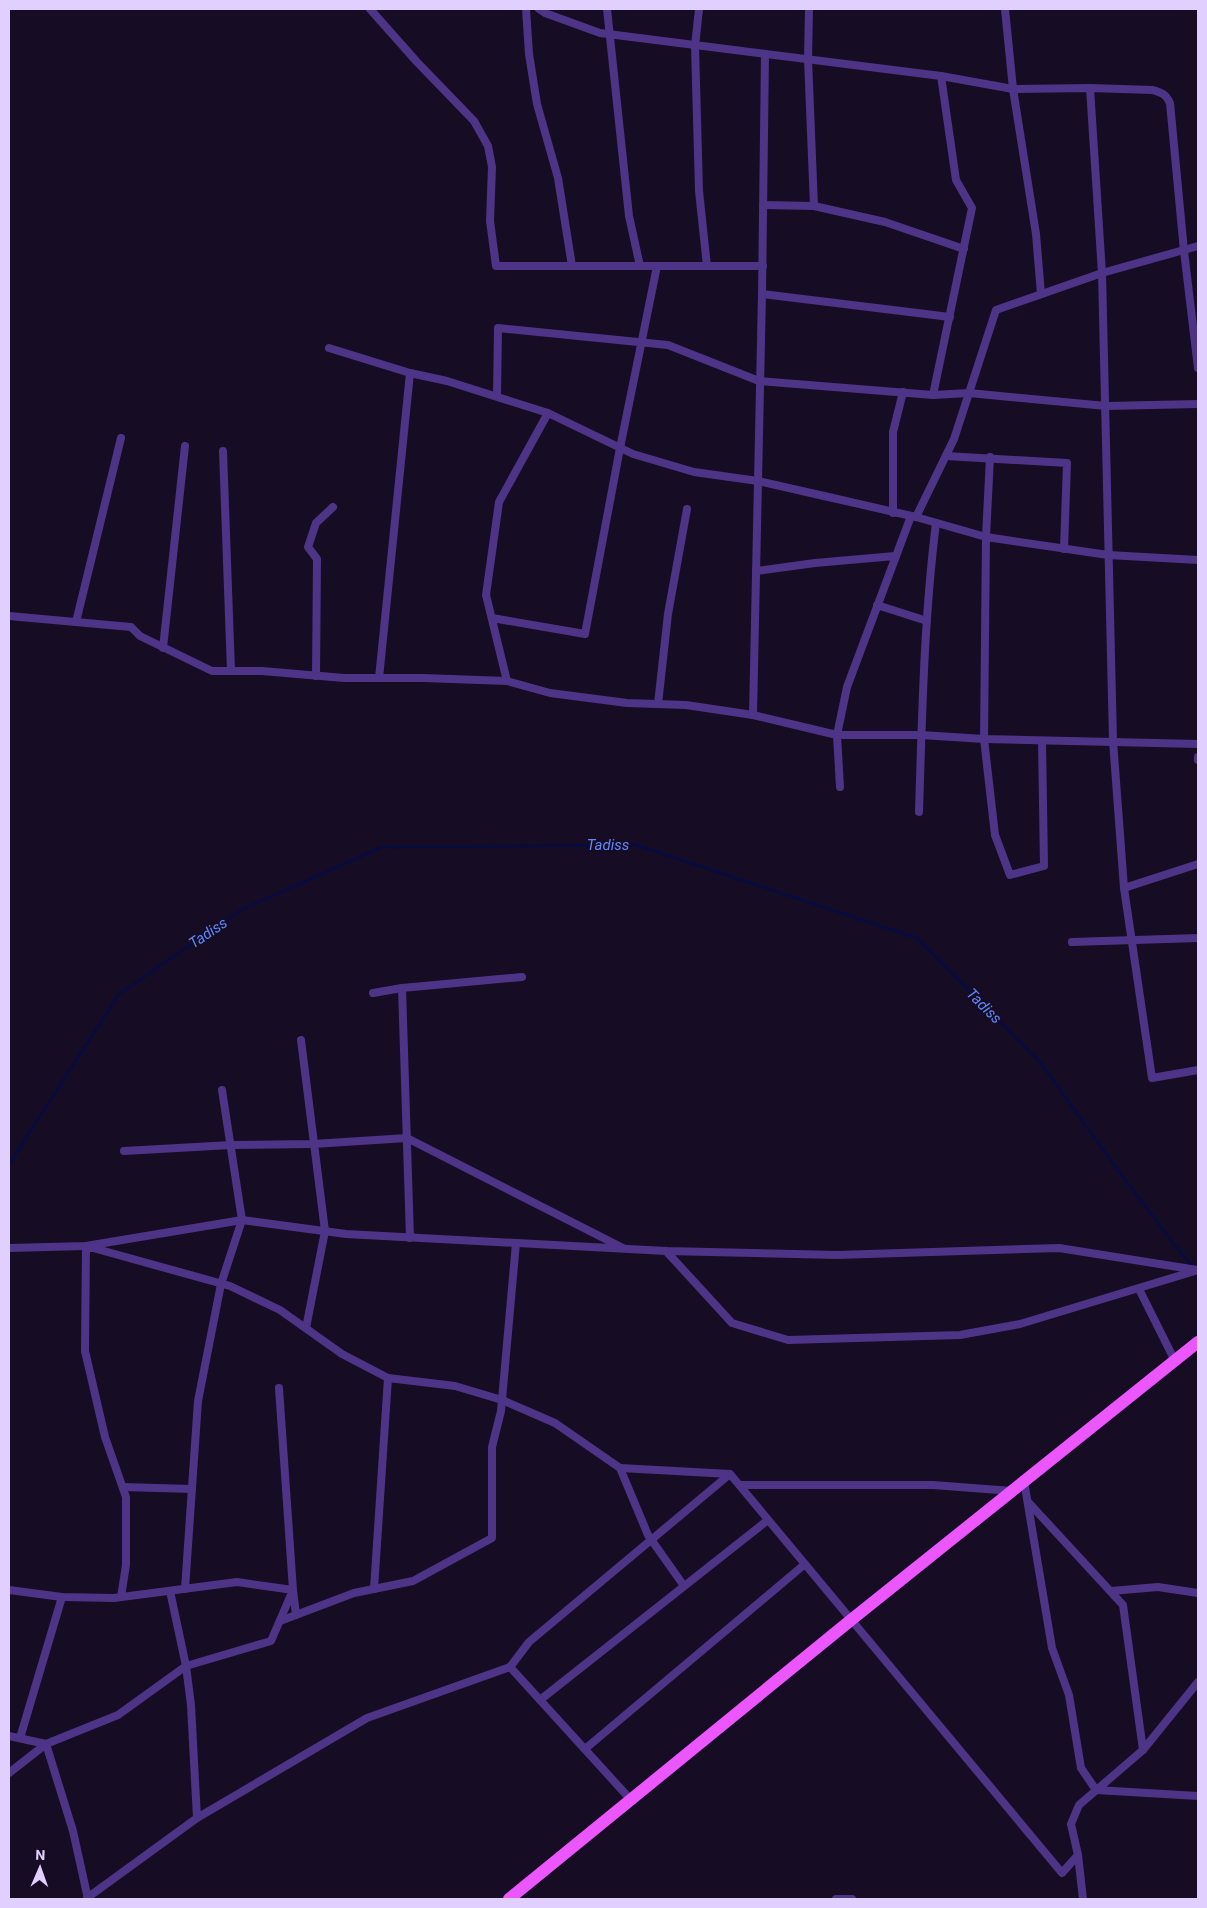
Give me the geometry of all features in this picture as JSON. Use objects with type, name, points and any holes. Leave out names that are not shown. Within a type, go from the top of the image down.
[{"type":"main road","points":[[509,1899],[851,1620],[1198,1342]]},
{"type":"street","points":[[370,9],[417,62],[474,121],[488,146],[492,167],[490,221],[496,266],[763,266]]},
{"type":"street","points":[[526,9],[529,54],[537,104],[558,178],[572,266]]},
{"type":"street","points":[[538,9],[591,30],[610,34],[941,76],[1013,90],[1090,88],[1153,90],[1167,96],[1170,103],[1184,251],[1198,368]]},
{"type":"street","points":[[607,9],[629,216],[640,266]]},
{"type":"street","points":[[699,9],[695,46],[699,191],[708,266]]},
{"type":"street","points":[[809,9],[808,59],[814,206]]},
{"type":"street","points":[[1005,9],[1013,90],[1036,234],[1041,294]]},
{"type":"street","points":[[753,715],[766,54]]},
{"type":"street","points":[[933,395],[972,208],[956,180],[941,76]]},
{"type":"street","points":[[1090,88],[1102,273],[1113,741],[1124,888],[1152,1078],[1198,1070]]},
{"type":"street","points":[[763,204],[814,206],[885,222],[964,249]]},
{"type":"street","points":[[840,787],[838,735],[847,688],[896,556],[913,517],[954,440],[996,310],[1102,273],[1198,246]]},
{"type":"street","points":[[492,618],[585,634],[657,266]]},
{"type":"street","points":[[762,294],[950,317]]},
{"type":"street","points":[[497,396],[498,328],[668,345],[759,381],[933,395],[968,394],[1106,406],[1198,404]]},
{"type":"street","points":[[329,348],[410,373],[447,381],[548,413],[633,454],[694,472],[758,481],[913,517],[986,537],[1108,556],[1198,560]]},
{"type":"street","points":[[379,678],[410,373]]},
{"type":"street","points":[[893,513],[894,432],[903,392]]},
{"type":"street","points":[[508,682],[486,595],[499,502],[548,413]]},
{"type":"street","points":[[76,622],[122,438]]},
{"type":"street","points":[[163,648],[185,446]]},
{"type":"street","points":[[223,451],[231,671]]},
{"type":"street","points":[[946,456],[990,457],[1067,463],[1064,549]]},
{"type":"street","points":[[990,457],[986,537],[984,739],[995,835],[1010,875],[1044,866],[1042,741]]},
{"type":"street","points":[[316,676],[317,558],[308,547],[316,523],[334,506]]},
{"type":"street","points":[[658,704],[668,614],[687,509]]},
{"type":"street","points":[[919,812],[927,621],[936,523]]},
{"type":"street","points":[[756,571],[815,563],[896,556]]},
{"type":"street","points":[[877,605],[927,621]]},
{"type":"street","points":[[9,616],[131,628],[140,636],[212,671],[262,671],[344,678],[508,682],[550,692],[627,703],[686,706],[753,715],[838,735],[921,735],[1042,741],[1198,744]]},
{"type":"street","points":[[1124,888],[1198,864]]},
{"type":"street","points":[[1072,942],[1198,938]]},
{"type":"street","points":[[373,993],[402,988],[522,977]]},
{"type":"street","points":[[402,988],[410,1238]]},
{"type":"street","points":[[301,1040],[324,1231],[306,1328]]},
{"type":"street","points":[[185,1589],[198,1401],[221,1284],[242,1220],[222,1090]]},
{"type":"street","points":[[124,1151],[231,1145],[313,1144],[406,1138],[626,1249]]},
{"type":"street","points":[[9,1248],[86,1246],[242,1220],[346,1234],[666,1251],[837,1255],[1059,1248],[1198,1271]]},
{"type":"street","points":[[280,1620],[354,1593],[413,1581],[492,1538],[492,1447],[502,1400],[516,1243]]},
{"type":"street","points":[[86,1246],[230,1286],[280,1310],[342,1354],[388,1378],[455,1386],[502,1400],[555,1423],[620,1468],[652,1540],[684,1586]]},
{"type":"street","points":[[86,1246],[85,1351],[105,1437],[126,1497],[126,1565],[121,1597]]},
{"type":"street","points":[[666,1251],[732,1323],[788,1340],[960,1335],[1020,1324],[1198,1271]]},
{"type":"street","points":[[1139,1289],[1175,1361]]},
{"type":"street","points":[[374,1589],[388,1378]]},
{"type":"street","points":[[279,1388],[296,1614]]},
{"type":"street","points":[[620,1468],[730,1474],[1062,1873],[1078,1855]]},
{"type":"street","points":[[46,1744],[73,1831],[87,1899],[197,1818],[368,1718],[510,1667],[529,1642],[730,1474]]},
{"type":"street","points":[[1024,1481],[1052,1648],[1069,1695],[1081,1768],[1096,1790]]},
{"type":"street","points":[[740,1485],[933,1485],[1012,1491]]},
{"type":"street","points":[[123,1487],[192,1489]]},
{"type":"street","points":[[1028,1502],[1123,1605],[1143,1750]]},
{"type":"street","points":[[540,1700],[768,1520]]},
{"type":"street","points":[[585,1749],[805,1564]]},
{"type":"street","points":[[9,1590],[62,1597],[121,1597],[238,1582],[293,1590]]},
{"type":"street","points":[[1111,1591],[1158,1587],[1198,1593]]},
{"type":"street","points":[[9,1773],[46,1744],[118,1715],[186,1666],[271,1641],[293,1590]]},
{"type":"street","points":[[170,1591],[192,1705],[197,1818]]},
{"type":"street","points":[[20,1738],[62,1597]]},
{"type":"street","points":[[510,1667],[631,1800]]},
{"type":"street","points":[[1083,1899],[1078,1855],[1071,1824],[1079,1805],[1143,1750],[1198,1682]]},
{"type":"street","points":[[9,1736],[46,1744]]},
{"type":"street","points":[[1096,1790],[1198,1796]]},
{"type":"street","points":[[836,1899],[852,1899]]},
{"type":"waterway","name":"Tadiss","points":[[9,1164],[119,994],[243,909],[382,847],[636,845],[917,938],[1040,1062],[1117,1169],[1183,1256],[1195,1268]]}]
